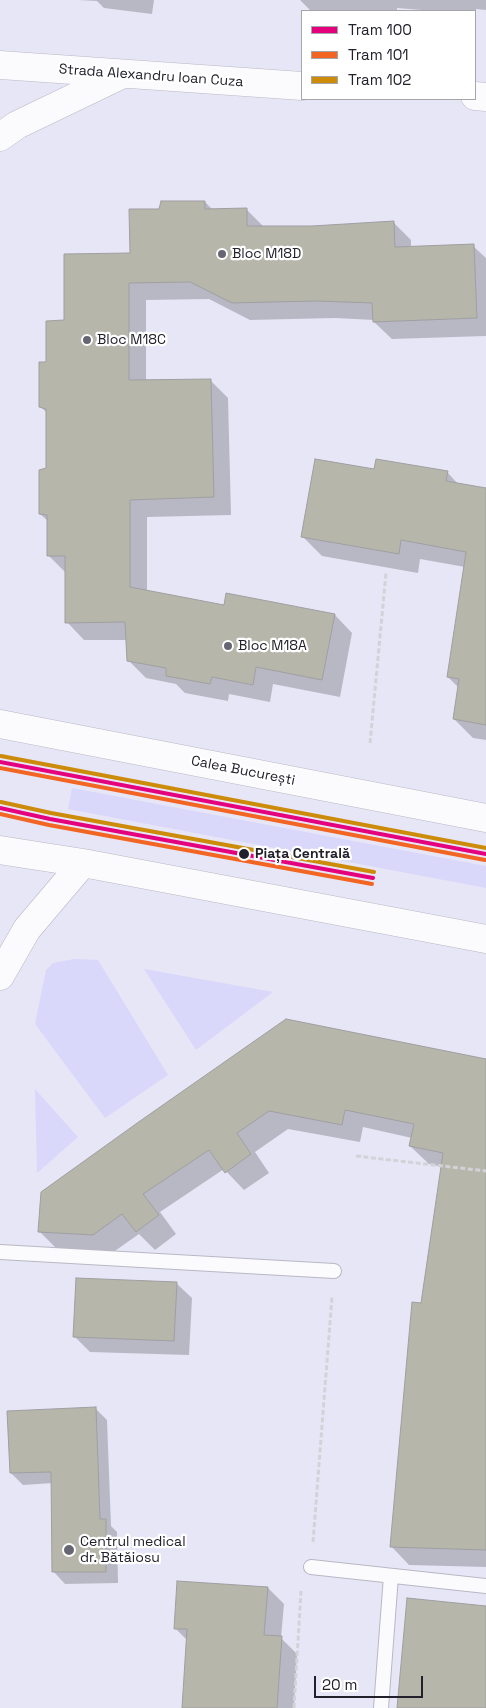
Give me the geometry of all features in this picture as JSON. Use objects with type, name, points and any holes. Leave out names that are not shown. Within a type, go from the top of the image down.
[{"type":"main road","name":"Strada Alexandru Ioan Cuza","points":[[0,65],[301,86]]},
{"type":"main road","points":[[0,137],[16,125],[121,74]]},
{"type":"main road","name":"Calea București","points":[[0,724],[486,818]]},
{"type":"main road","points":[[0,850],[83,863],[486,939]]},
{"type":"main road","points":[[0,976],[27,929],[83,863]]},
{"type":"lane","points":[[0,1252],[334,1271]]},
{"type":"lane","points":[[311,1567],[486,1586]]},
{"type":"lane","points":[[381,1708],[391,1576]]},
{"type":"path","points":[[370,743],[386,573]]},
{"type":"path","points":[[356,1156],[486,1171]]},
{"type":"path","points":[[294,1708],[300,1592],[311,1567],[334,1271]]},
{"type":"shaded area","points":[[72,788],[486,866],[486,888],[68,809]]},
{"type":"shaded area","points":[[74,959],[98,960],[168,1075],[105,1118],[35,1024],[46,970],[53,963]]},
{"type":"shaded area","points":[[144,969],[273,992],[196,1050]]},
{"type":"shaded area","points":[[35,1089],[78,1137],[37,1173]]},
{"type":"building","points":[[161,201],[205,201],[205,209],[247,208],[247,226],[312,226],[394,221],[395,247],[474,244],[477,318],[373,322],[372,303],[316,301],[232,303],[190,282],[129,283],[129,380],[211,379],[214,497],[130,500],[130,587],[224,605],[226,593],[335,614],[322,680],[256,667],[253,685],[212,677],[210,684],[166,676],[166,668],[127,661],[125,622],[65,623],[65,556],[47,556],[47,515],[39,514],[39,470],[46,468],[46,409],[39,407],[39,362],[46,362],[46,321],[64,320],[64,254],[130,253],[129,209],[159,209]]},
{"type":"building","points":[[315,459],[374,469],[376,459],[448,471],[446,481],[486,488],[486,725],[453,719],[459,679],[447,677],[466,552],[401,540],[399,554],[301,537]]},
{"type":"building","points":[[286,1019],[486,1059],[486,1550],[390,1547],[412,1302],[421,1303],[443,1153],[409,1146],[414,1124],[345,1110],[342,1125],[269,1111],[237,1133],[251,1154],[225,1173],[209,1150],[143,1194],[159,1215],[136,1232],[122,1214],[93,1235],[38,1232],[41,1192]]},
{"type":"building","points":[[76,1278],[177,1282],[174,1341],[73,1337]]},
{"type":"building","points":[[96,1407],[100,1519],[106,1519],[106,1572],[52,1572],[51,1472],[10,1473],[7,1411]]},
{"type":"building","points":[[177,1581],[268,1587],[264,1635],[282,1636],[277,1708],[182,1708],[187,1629],[174,1629]]},
{"type":"building","points":[[407,1598],[486,1606],[486,1708],[397,1708]]},
{"type":"tram line","name":"102","points":[[1,756],[486,848]]},
{"type":"tram line","name":"100","points":[[0,762],[486,854]]},
{"type":"tram line","name":"101","points":[[0,768],[485,860]]},
{"type":"tram line","name":"102","points":[[1,802],[51,813],[374,872]]},
{"type":"tram line","name":"100","points":[[0,808],[50,819],[373,878]]},
{"type":"tram line","name":"101","points":[[0,814],[49,825],[372,884]]},
{"type":"place","name":"Bloc M18D","points":[[222,254]]},
{"type":"place","name":"Bloc M18C","points":[[87,340]]},
{"type":"place","name":"Bloc M18A","points":[[228,646]]},
{"type":"place","name":"Piața Centrală","points":[[244,854]]},
{"type":"place","name":"Centrul medical dr. Bătăiosu","points":[[69,1550]]}]
